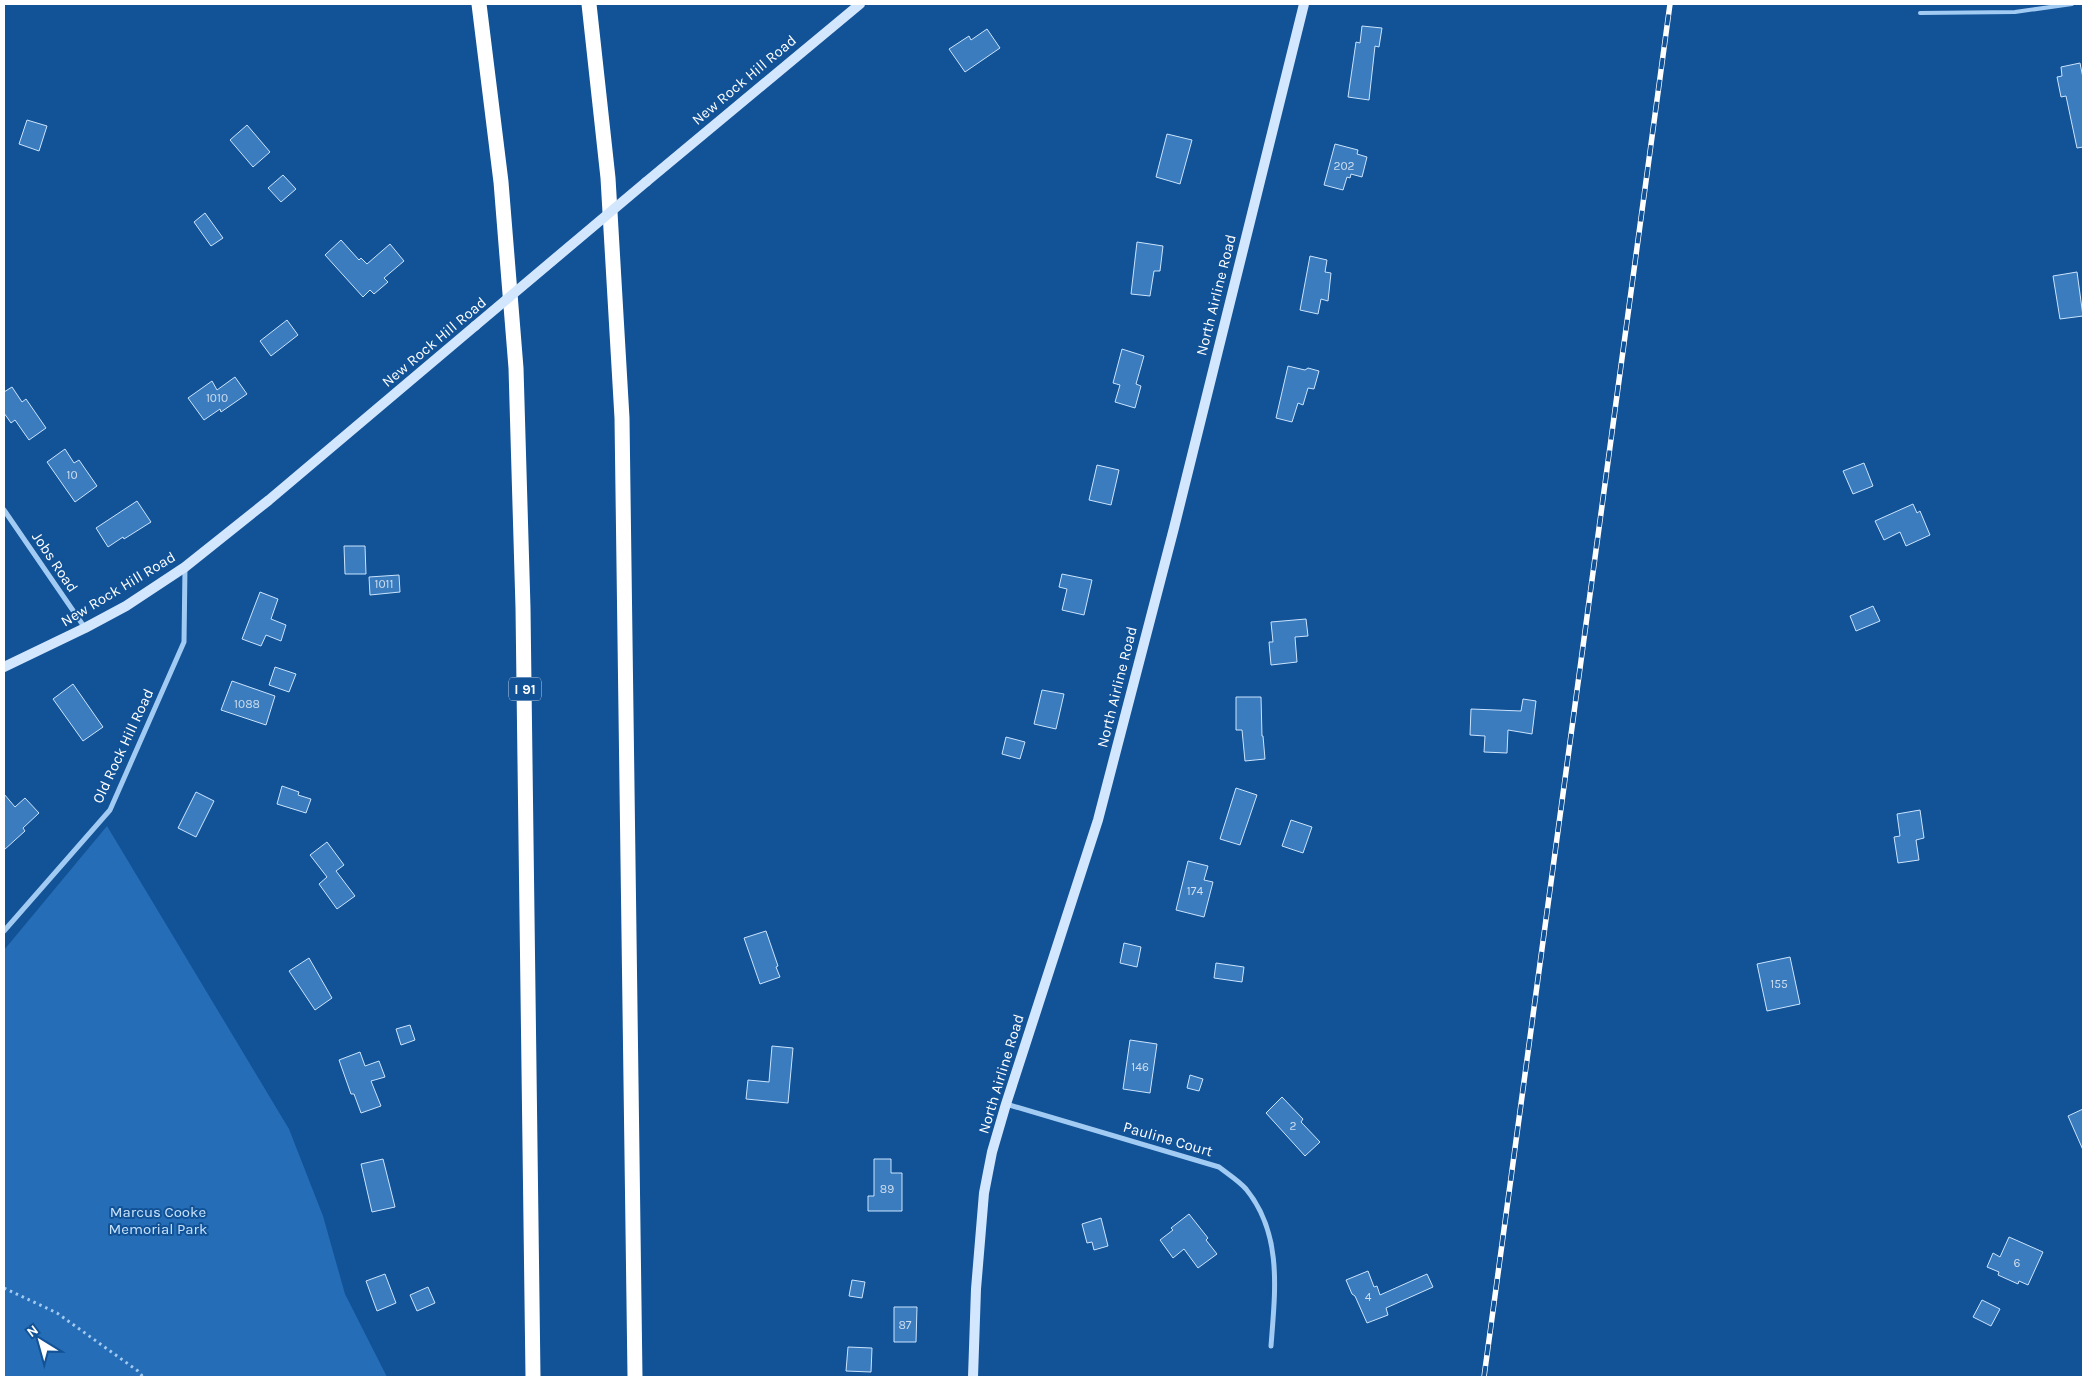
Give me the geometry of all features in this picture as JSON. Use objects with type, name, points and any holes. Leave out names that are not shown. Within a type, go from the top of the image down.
[{"type":"highway","name":"I 91","points":[[479,4],[501,182],[516,368],[524,608],[533,1377]]},
{"type":"highway","points":[[589,4],[608,178],[622,418],[634,1377]]},
{"type":"main road","name":"New Rock Hill Road","points":[[4,667],[126,606],[185,568],[269,500],[860,4]]},
{"type":"main road","name":"North Airline Road","points":[[973,1377],[976,1289],[984,1193],[992,1152],[1098,820],[1174,528],[1304,4]]},
{"type":"street","name":"Jobs Road","points":[[4,510],[85,628]]},
{"type":"street","name":"Old Rock Hill Road","points":[[4,931],[110,810],[184,642],[185,568]]},
{"type":"street","name":"Pauline Court","points":[[1006,1104],[1219,1167],[1246,1189],[1268,1225],[1276,1274],[1271,1346]]},
{"type":"lane","points":[[1920,13],[2015,12],[2072,4]]},
{"type":"path","points":[[4,1288],[57,1313],[138,1371],[143,1377]]},
{"type":"green space","name":"Marcus Cooke Memorial Park","points":[[107,826],[289,1129],[323,1216],[345,1294],[387,1377],[4,1377],[4,950]]},
{"type":"building","points":[[1362,26],[1382,28],[1379,47],[1375,46],[1369,100],[1348,97],[1356,42],[1360,43]]},
{"type":"building","points":[[987,29],[1000,48],[965,72],[949,49],[969,36],[971,40]]},
{"type":"building","points":[[2080,63],[2083,78],[2083,147],[2077,148],[2066,96],[2061,97],[2057,77],[2062,76],[2061,67]]},
{"type":"building","points":[[27,120],[47,126],[39,151],[19,144]]},
{"type":"building","points":[[247,125],[270,152],[253,167],[230,140]]},
{"type":"building","points":[[1167,134],[1192,140],[1180,184],[1156,177]]},
{"type":"building","points":[[1335,144],[1358,150],[1357,154],[1367,157],[1362,177],[1351,174],[1350,178],[1347,177],[1343,190],[1324,185]]},
{"type":"building","points":[[283,175],[296,189],[281,202],[268,188]]},
{"type":"building","points":[[205,213],[223,238],[211,246],[194,222]]},
{"type":"building","points":[[341,240],[359,260],[361,258],[367,264],[390,244],[404,261],[384,278],[388,282],[374,294],[370,290],[363,297],[325,255]]},
{"type":"building","points":[[1137,242],[1163,246],[1160,271],[1154,271],[1150,296],[1131,294]]},
{"type":"building","points":[[1310,256],[1327,260],[1325,272],[1331,273],[1328,301],[1321,299],[1318,314],[1300,310]]},
{"type":"building","points":[[2077,272],[2083,316],[2060,319],[2053,276]]},
{"type":"building","points":[[287,320],[298,335],[271,356],[260,341]]},
{"type":"building","points":[[1122,349],[1144,356],[1136,384],[1141,386],[1135,408],[1115,402],[1120,385],[1113,383]]},
{"type":"building","points":[[1288,366],[1319,371],[1314,389],[1308,388],[1303,405],[1298,403],[1292,422],[1276,418]]},
{"type":"building","points":[[235,377],[247,394],[221,412],[220,409],[204,420],[188,398],[212,381],[217,390]]},
{"type":"building","points":[[12,387],[22,402],[26,399],[46,428],[29,440],[15,420],[11,423],[4,413],[4,392]]},
{"type":"building","points":[[65,449],[74,463],[79,460],[97,486],[75,502],[47,462]]},
{"type":"building","points":[[1864,463],[1873,486],[1853,494],[1843,471]]},
{"type":"building","points":[[1097,465],[1119,470],[1111,505],[1089,500]]},
{"type":"building","points":[[137,501],[151,522],[108,547],[96,528]]},
{"type":"building","points":[[1913,504],[1917,513],[1920,511],[1930,535],[1906,546],[1900,532],[1884,540],[1875,521]]},
{"type":"building","points":[[344,546],[365,546],[366,574],[345,574]]},
{"type":"building","points":[[1062,574],[1092,580],[1084,615],[1062,610],[1067,589],[1059,587]]},
{"type":"building","points":[[399,575],[400,592],[370,595],[369,577]]},
{"type":"building","points":[[260,592],[278,599],[271,619],[286,625],[281,641],[266,635],[261,646],[242,639]]},
{"type":"building","points":[[1873,606],[1880,621],[1856,631],[1850,616]]},
{"type":"building","points":[[1306,619],[1308,636],[1295,637],[1297,662],[1271,665],[1269,642],[1273,642],[1271,622]]},
{"type":"building","points":[[275,667],[296,674],[289,692],[269,685]]},
{"type":"building","points":[[232,681],[275,696],[266,725],[221,710]]},
{"type":"building","points":[[73,684],[103,727],[83,741],[53,699]]},
{"type":"building","points":[[1042,690],[1064,694],[1056,729],[1034,724]]},
{"type":"building","points":[[1236,697],[1261,697],[1262,736],[1265,759],[1245,761],[1242,730],[1236,730]]},
{"type":"building","points":[[1523,699],[1536,701],[1532,734],[1508,730],[1507,753],[1484,752],[1485,736],[1470,735],[1471,709],[1521,711]]},
{"type":"building","points":[[1006,737],[1025,742],[1020,759],[1002,754]]},
{"type":"building","points":[[282,786],[299,792],[298,795],[311,799],[306,813],[277,804]]},
{"type":"building","points":[[1236,788],[1257,795],[1240,845],[1220,839]]},
{"type":"building","points":[[196,792],[214,801],[196,837],[178,828]]},
{"type":"building","points":[[4,794],[15,807],[25,798],[39,813],[23,828],[25,831],[4,850]]},
{"type":"building","points":[[1920,810],[1924,838],[1916,840],[1919,860],[1898,863],[1894,837],[1900,836],[1897,814]]},
{"type":"building","points":[[1291,820],[1312,827],[1303,853],[1282,846]]},
{"type":"building","points":[[327,842],[344,865],[336,871],[355,896],[337,909],[319,884],[327,877],[310,855]]},
{"type":"building","points":[[1188,861],[1208,866],[1204,880],[1213,882],[1204,917],[1176,910]]},
{"type":"building","points":[[766,931],[780,977],[760,984],[744,938]]},
{"type":"building","points":[[1124,943],[1141,947],[1137,967],[1120,963]]},
{"type":"building","points":[[1790,957],[1800,1004],[1767,1011],[1757,964]]},
{"type":"building","points":[[309,958],[332,998],[315,1010],[289,971]]},
{"type":"building","points":[[1216,963],[1244,967],[1242,982],[1214,978]]},
{"type":"building","points":[[410,1025],[415,1040],[401,1045],[396,1029]]},
{"type":"building","points":[[1130,1040],[1157,1044],[1150,1093],[1123,1089]]},
{"type":"building","points":[[772,1046],[793,1048],[788,1103],[746,1099],[748,1080],[769,1082]]},
{"type":"building","points":[[360,1052],[365,1066],[379,1061],[385,1077],[371,1081],[381,1106],[361,1113],[354,1094],[351,1094],[339,1060]]},
{"type":"building","points":[[1190,1075],[1203,1079],[1199,1091],[1187,1088]]},
{"type":"building","points":[[1282,1097],[1303,1119],[1301,1122],[1320,1142],[1305,1156],[1266,1113]]},
{"type":"building","points":[[2083,1109],[2083,1150],[2068,1116]]},
{"type":"building","points":[[383,1159],[395,1207],[372,1212],[361,1164]]},
{"type":"building","points":[[874,1159],[891,1159],[891,1173],[902,1173],[902,1211],[868,1211],[868,1196],[874,1196]]},
{"type":"building","points":[[1189,1214],[1208,1238],[1206,1240],[1217,1254],[1198,1268],[1184,1249],[1173,1258],[1160,1240],[1173,1230],[1171,1228]]},
{"type":"building","points":[[1101,1218],[1108,1246],[1094,1250],[1092,1242],[1087,1243],[1082,1224]]},
{"type":"building","points":[[2009,1237],[2043,1252],[2028,1285],[2019,1281],[2018,1284],[1998,1275],[1999,1272],[1987,1267],[1993,1253],[2000,1257]]},
{"type":"building","points":[[1368,1271],[1374,1287],[1377,1286],[1380,1295],[1427,1274],[1433,1287],[1386,1308],[1388,1315],[1367,1323],[1346,1280]]},
{"type":"building","points":[[385,1274],[396,1303],[377,1311],[366,1281]]},
{"type":"building","points":[[852,1280],[865,1282],[862,1298],[849,1296]]},
{"type":"building","points":[[428,1287],[435,1303],[417,1311],[410,1295]]},
{"type":"building","points":[[1982,1300],[2000,1309],[1991,1326],[1973,1317]]},
{"type":"building","points":[[894,1307],[917,1307],[916,1342],[894,1342]]},
{"type":"building","points":[[848,1347],[872,1348],[871,1372],[846,1371]]},
{"type":"railway","points":[[1484,1377],[1670,4]]}]
